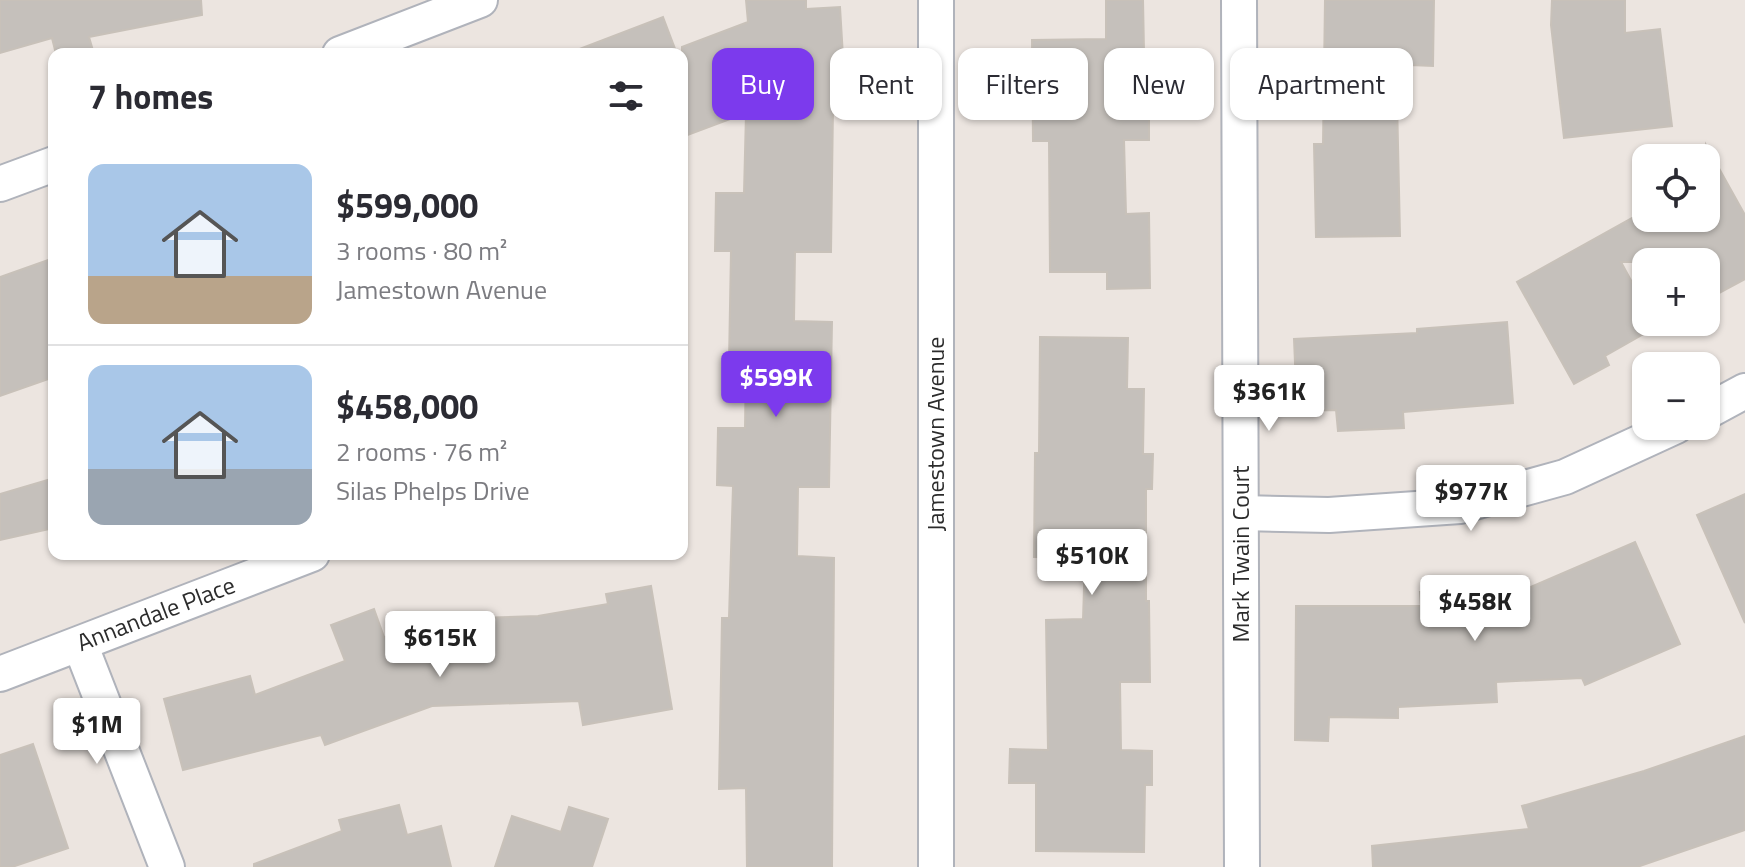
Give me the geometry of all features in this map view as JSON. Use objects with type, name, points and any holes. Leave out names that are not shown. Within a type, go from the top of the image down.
[{"type":"street","points":[[356,48],[480,0]]},
{"type":"street","name":"Jamestown Avenue","points":[[936,0],[936,867]]},
{"type":"street","name":"Mark Twain Court","points":[[1239,0],[1242,867]]},
{"type":"street","points":[[0,184],[48,166]]},
{"type":"street","points":[[1720,404],[1745,391]]},
{"type":"street","points":[[1241,513],[1329,515],[1460,506],[1565,477],[1646,440]]},
{"type":"street","name":"Annandale Place","points":[[0,674],[297,560]]},
{"type":"street","points":[[80,644],[167,867]]},
{"type":"building","points":[[0,0],[201,0],[202,15],[89,37],[92,48],[54,48],[52,38],[0,53]]},
{"type":"building","points":[[746,0],[806,0],[806,9],[840,7],[842,48],[830,48],[830,120],[833,120],[831,252],[795,252],[794,321],[832,322],[829,487],[798,487],[797,556],[834,558],[832,867],[747,867],[746,788],[719,789],[722,618],[729,618],[733,486],[717,485],[718,428],[745,428],[746,362],[729,362],[731,251],[715,251],[716,193],[744,193],[746,120],[814,120],[814,48],[712,48],[712,120],[727,120],[688,135],[688,48],[682,47],[748,22]]},
{"type":"building","points":[[1106,0],[1143,0],[1144,48],[1104,48],[1104,120],[1149,120],[1149,140],[1124,140],[1126,214],[1149,213],[1150,288],[1107,289],[1107,272],[1050,272],[1049,141],[1033,141],[1033,120],[1088,120],[1088,48],[1032,48],[1032,40],[1106,39]]},
{"type":"building","points":[[1325,0],[1434,0],[1433,66],[1413,65],[1413,48],[1324,48]]},
{"type":"building","points":[[1552,0],[1625,0],[1625,33],[1660,29],[1672,126],[1564,138],[1551,25]]},
{"type":"building","points":[[663,17],[675,48],[582,48]]},
{"type":"building","points":[[1323,120],[1397,120],[1400,236],[1316,237],[1314,144],[1323,144]]},
{"type":"building","points":[[1720,170],[1745,215],[1745,279],[1720,292],[1720,248],[1632,248],[1632,262],[1621,262],[1632,282],[1632,336],[1640,336],[1605,356],[1609,365],[1574,384],[1517,282],[1632,218],[1632,232],[1720,232]]},
{"type":"building","points":[[48,260],[48,379],[0,396],[0,277]]},
{"type":"building","points":[[1507,322],[1513,403],[1403,412],[1404,428],[1338,431],[1336,410],[1297,411],[1294,339],[1417,333],[1417,329]]},
{"type":"building","points":[[1040,337],[1128,338],[1127,389],[1144,389],[1143,454],[1153,454],[1152,489],[1146,489],[1150,682],[1120,682],[1121,750],[1152,751],[1152,785],[1145,785],[1144,852],[1036,851],[1036,783],[1009,783],[1010,749],[1048,750],[1046,620],[1083,619],[1085,558],[1034,557]]},
{"type":"building","points":[[48,480],[48,529],[0,540],[0,494]]},
{"type":"building","points":[[1745,494],[1745,623],[1697,515]]},
{"type":"building","points":[[1635,542],[1680,644],[1585,685],[1582,678],[1496,682],[1497,702],[1398,707],[1398,718],[1329,717],[1328,741],[1295,740],[1296,606],[1421,606],[1420,592],[1496,589],[1496,602]]},
{"type":"building","points":[[651,586],[672,709],[583,725],[579,701],[432,706],[325,745],[321,735],[183,770],[164,699],[250,676],[255,695],[345,661],[331,625],[374,609],[384,637],[476,635],[475,618],[538,616],[608,604],[606,594]]},
{"type":"building","points":[[1745,736],[1745,830],[1637,867],[1373,867],[1372,846],[1529,829],[1522,806],[1644,771]]},
{"type":"building","points":[[33,744],[68,848],[12,867],[0,867],[0,755]]},
{"type":"building","points":[[399,805],[407,835],[441,826],[451,867],[254,867],[254,864],[342,831],[339,820]]},
{"type":"building","points":[[569,807],[608,819],[592,867],[495,867],[512,816],[561,832]]}]
